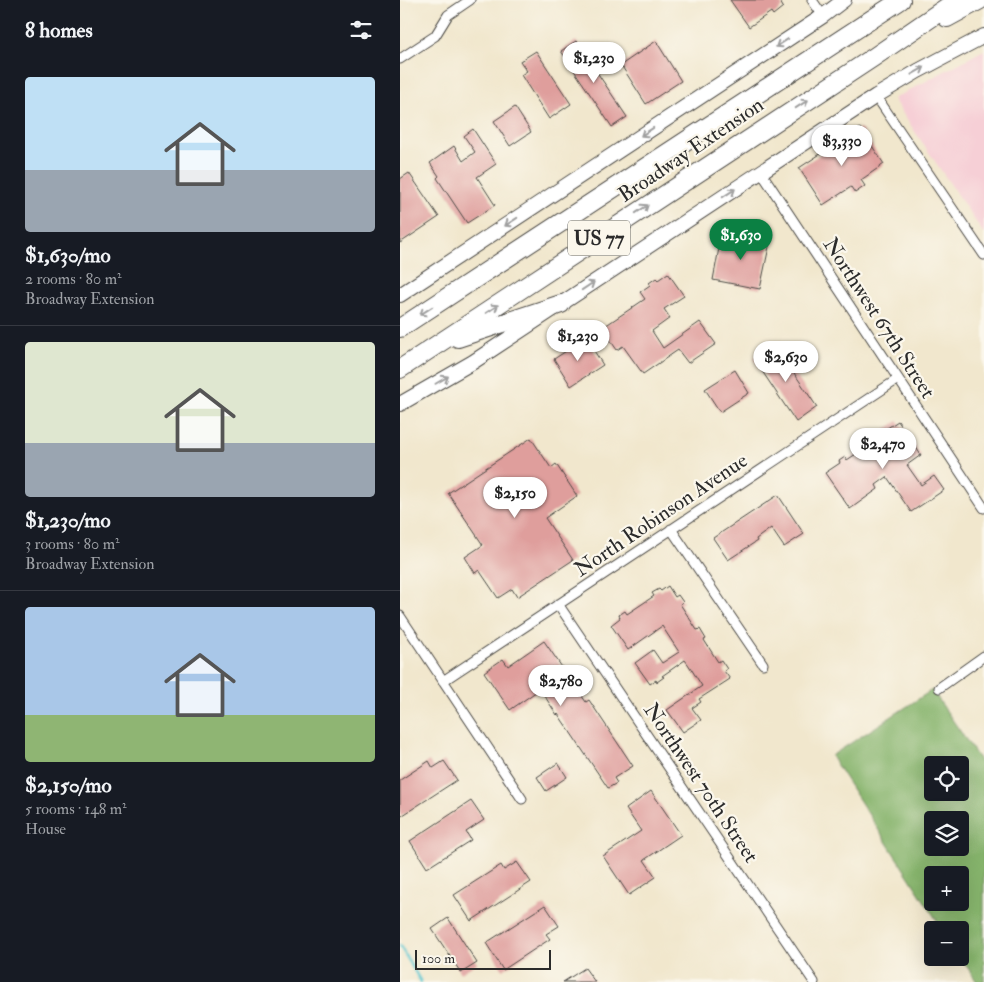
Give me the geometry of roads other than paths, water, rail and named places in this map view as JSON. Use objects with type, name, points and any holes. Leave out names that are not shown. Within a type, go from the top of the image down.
[{"type":"highway","points":[[875,17],[887,0]]},
{"type":"highway","name":"Broadway Extension","points":[[400,328],[901,0]]},
{"type":"highway","name":"Broadway Extension","points":[[400,369],[874,57],[957,0]]},
{"type":"highway","points":[[874,57],[980,0]]},
{"type":"highway","points":[[436,345],[561,304]]},
{"type":"main road","name":"Broadway Extension","points":[[400,295],[823,16],[844,0]]},
{"type":"main road","points":[[400,404],[473,362],[876,96],[984,36]]},
{"type":"street","points":[[400,59],[435,36],[448,15],[470,0]]},
{"type":"street","points":[[812,0],[823,16]]},
{"type":"street","points":[[876,96],[984,255]]},
{"type":"street","name":"Northwest 67th Street","points":[[761,172],[898,378],[981,497],[984,508]]},
{"type":"street","name":"North Robinson Avenue","points":[[444,681],[898,378]]},
{"type":"street","points":[[671,529],[763,664]]},
{"type":"street","name":"Northwest 70th Street","points":[[558,604],[814,982]]},
{"type":"street","points":[[400,616],[522,799]]},
{"type":"street","points":[[939,688],[984,656]]},
{"type":"waterway","points":[[400,946],[421,982]]}]
